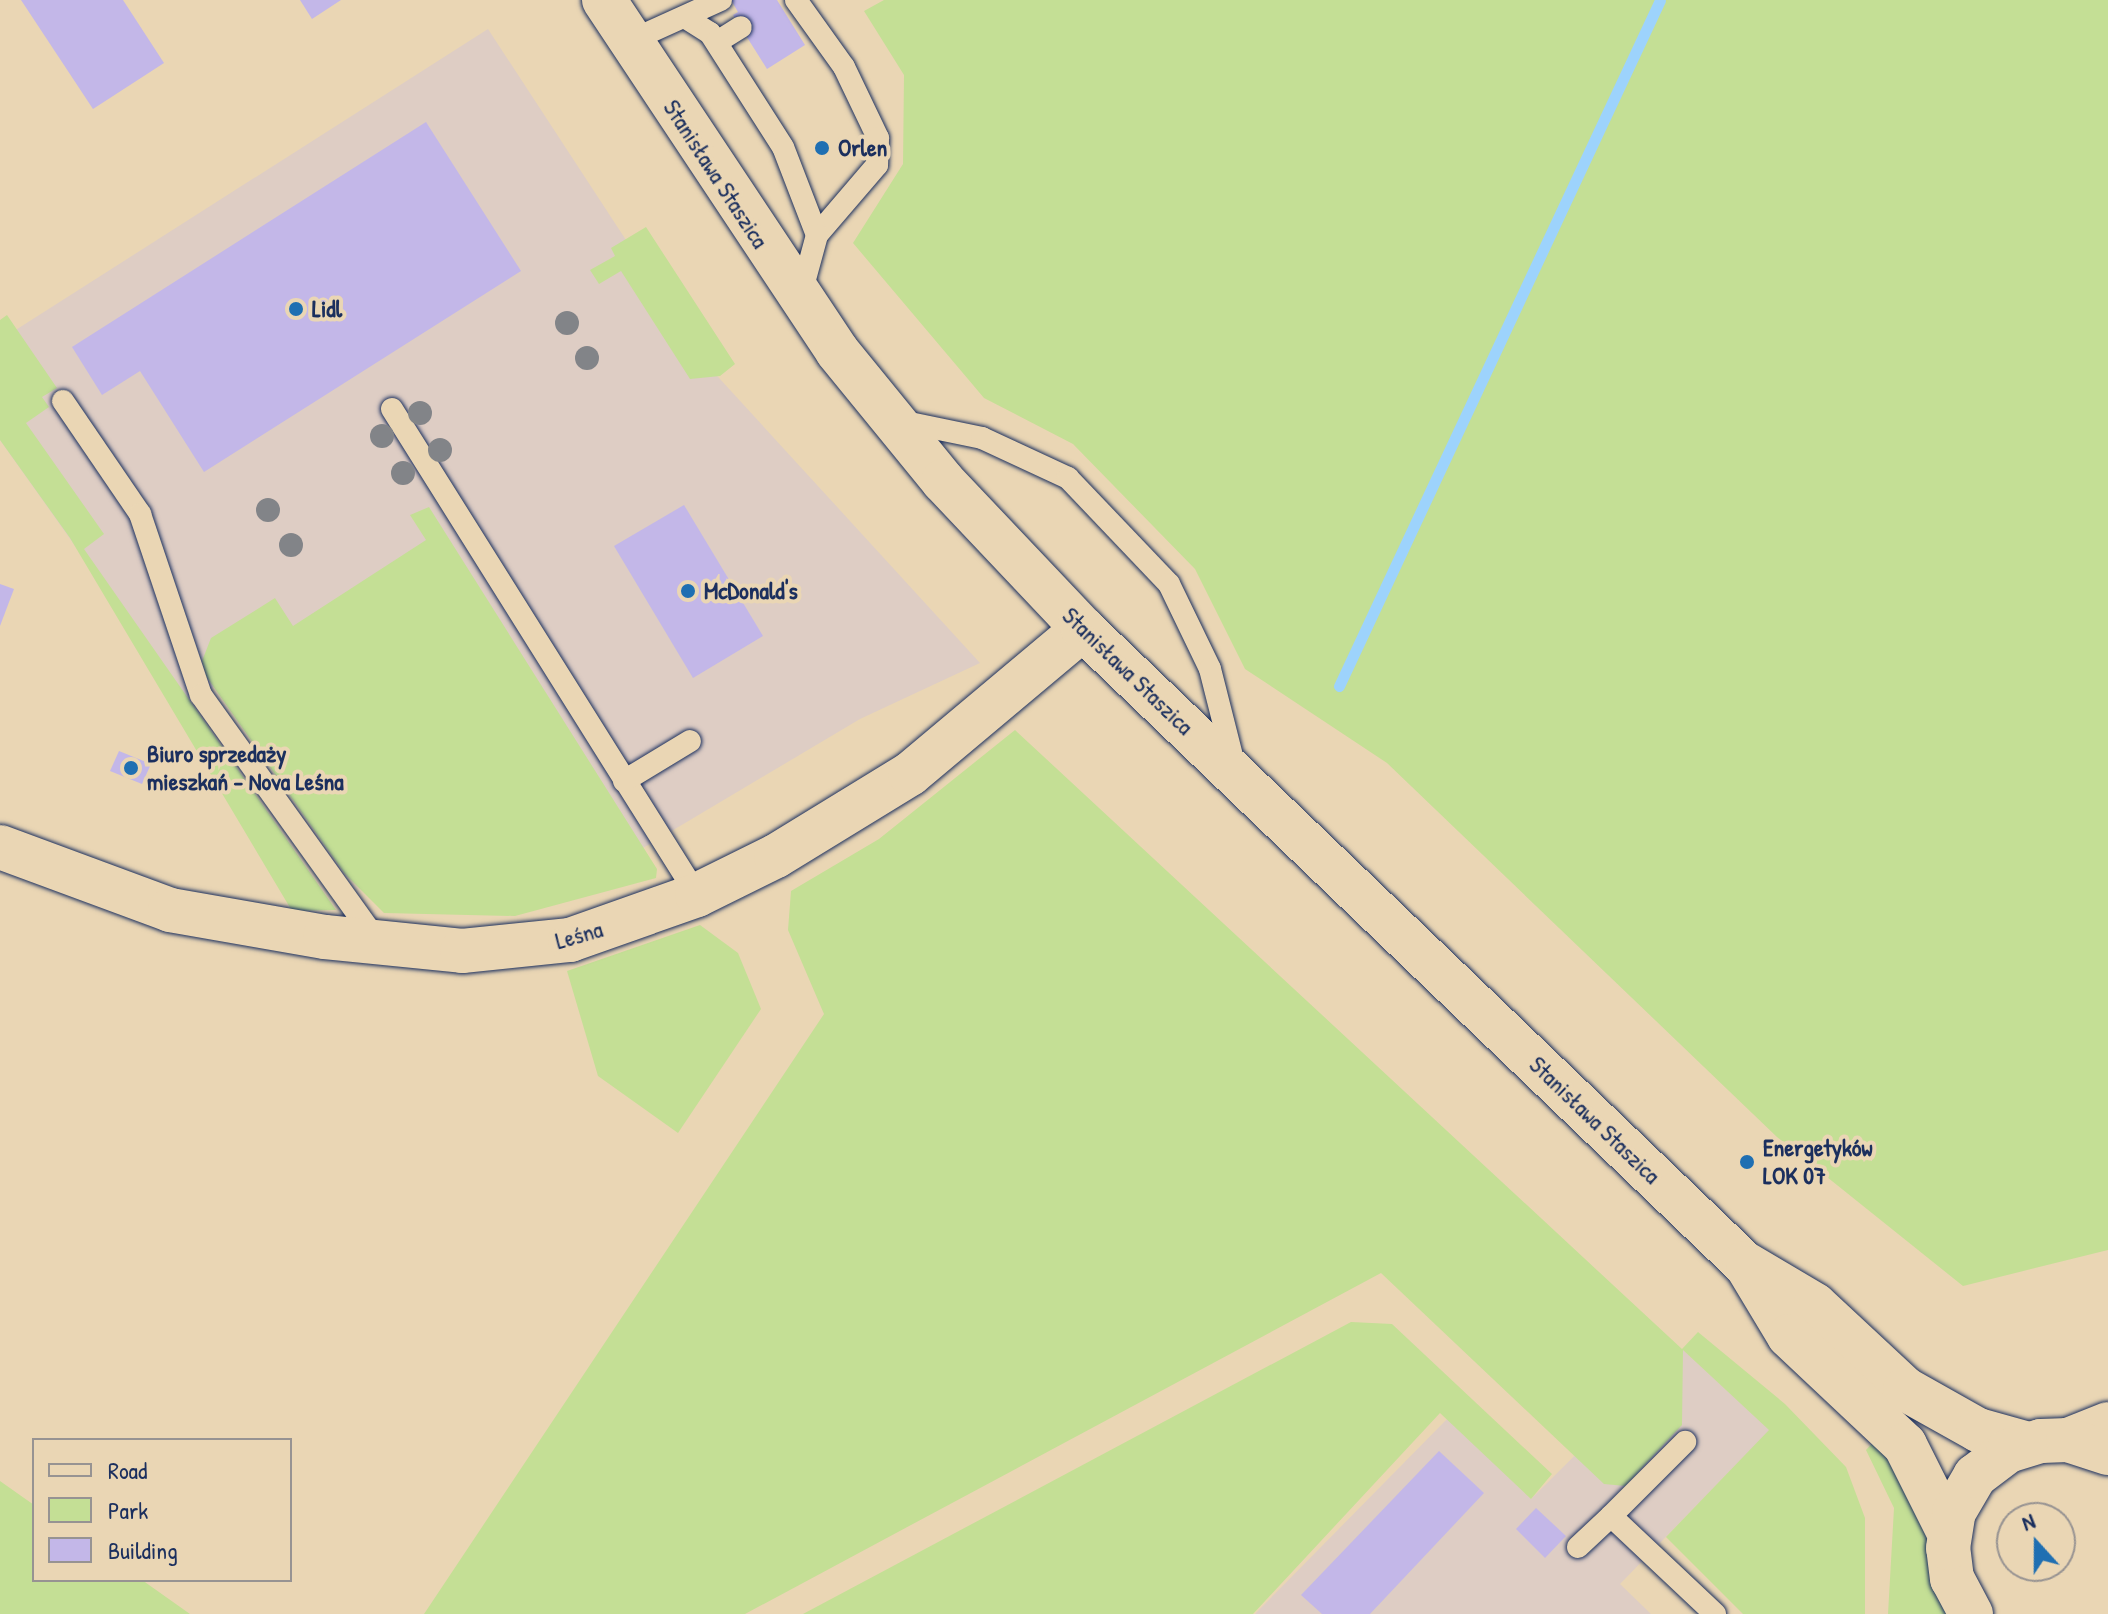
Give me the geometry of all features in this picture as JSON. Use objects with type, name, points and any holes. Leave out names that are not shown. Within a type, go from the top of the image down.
[{"type":"main road","name":"Stanisława Staszica","points":[[604,0],[799,299],[892,420],[1083,629],[1744,1263],[1815,1305],[1905,1389],[1978,1430],[2068,1446]]},
{"type":"main road","name":"Leśna","points":[[0,847],[170,910],[378,942],[513,951],[570,940],[737,878],[910,774],[1083,629]]},
{"type":"main road","name":"Stanisława Staszica","points":[[1744,1263],[1789,1336],[1905,1445],[1949,1533]]},
{"type":"main road","points":[[1966,1612],[1949,1564],[1949,1533],[1975,1476],[2068,1446],[2108,1424]]},
{"type":"lane","points":[[630,41],[721,0]]},
{"type":"lane","points":[[787,1],[844,67],[878,138],[877,165],[817,235],[799,299]]},
{"type":"lane","points":[[686,18],[717,42],[783,147],[817,235]]},
{"type":"lane","points":[[717,42],[741,27]]},
{"type":"lane","points":[[63,401],[140,514],[201,695],[378,942]]},
{"type":"lane","points":[[392,409],[697,895]]},
{"type":"lane","points":[[892,420],[982,438],[1068,478],[1169,584],[1210,669],[1237,777]]},
{"type":"lane","points":[[624,781],[690,741]]},
{"type":"lane","points":[[1578,1547],[1685,1442]]},
{"type":"lane","points":[[1611,1516],[1715,1614]]},
{"type":"shaded area","points":[[488,29],[709,367],[980,663],[860,719],[633,854],[440,539],[187,704],[0,440],[0,340]]},
{"type":"shaded area","points":[[1682,1349],[1770,1430],[1620,1584],[1651,1614],[1255,1614],[1453,1413],[1531,1499]]},
{"type":"green space","points":[[884,0],[2108,0],[2108,1250],[1963,1286],[1777,1137],[1387,763],[1245,669],[1195,569],[1073,444],[984,398],[853,243],[903,164],[904,75],[864,11]]},
{"type":"green space","points":[[646,227],[735,364],[720,376],[690,379],[621,271],[599,284],[590,270],[615,256],[611,248]]},
{"type":"green space","points":[[7,315],[57,388],[42,397],[49,407],[26,423],[104,534],[84,549],[336,910],[292,911],[70,538],[0,440],[0,320]]},
{"type":"green space","points":[[429,507],[657,869],[656,878],[515,916],[384,913],[345,874],[206,676],[202,661],[211,638],[275,598],[293,626],[426,540],[410,515]]},
{"type":"green space","points":[[1015,730],[1682,1349],[1698,1332],[1785,1404],[1846,1467],[1865,1518],[1865,1614],[1743,1614],[1666,1537],[1769,1430],[1683,1350],[1682,1425],[1625,1486],[1604,1484],[1381,1273],[745,1614],[424,1614],[824,1014],[788,930],[791,891],[879,839]]},
{"type":"green space","points":[[700,925],[738,953],[761,1009],[678,1133],[598,1076],[567,971]]},
{"type":"green space","points":[[1351,1322],[1392,1324],[1552,1474],[1531,1499],[1440,1413],[1253,1614],[803,1614]]},
{"type":"green space","points":[[1878,1437],[1917,1491],[1946,1614],[1888,1614],[1894,1508],[1866,1450]]},
{"type":"green space","points":[[0,1481],[32,1504],[32,1582],[145,1582],[190,1614],[0,1614]]},
{"type":"building","points":[[21,0],[123,0],[164,63],[93,109]]},
{"type":"building","points":[[300,0],[341,0],[312,19]]},
{"type":"building","points":[[731,0],[777,0],[805,45],[767,69],[733,15],[738,12]]},
{"type":"building","name":"Lidl","points":[[426,122],[521,271],[204,472],[140,371],[102,395],[72,347]]},
{"type":"building","name":"McDonald's","points":[[684,505],[763,636],[693,678],[614,546]]},
{"type":"building","points":[[0,584],[14,589],[0,626]]},
{"type":"building","points":[[119,751],[151,764],[142,784],[110,771]]},
{"type":"building","points":[[1439,1451],[1484,1493],[1370,1614],[1322,1614],[1301,1595]]},
{"type":"building","points":[[1536,1508],[1566,1536],[1545,1558],[1516,1529]]},
{"type":"waterway","points":[[1339,686],[1660,0]]},
{"type":"place","name":"Orlen","points":[[822,148]]},
{"type":"place","name":"Lidl","points":[[296,309]]},
{"type":"place","name":"McDonald's","points":[[688,591]]},
{"type":"place","name":"Biuro sprzedaży mieszkań - Nova Leśna","points":[[131,768]]},
{"type":"place","name":"Energetyków LOK 07","points":[[1747,1162]]}]
